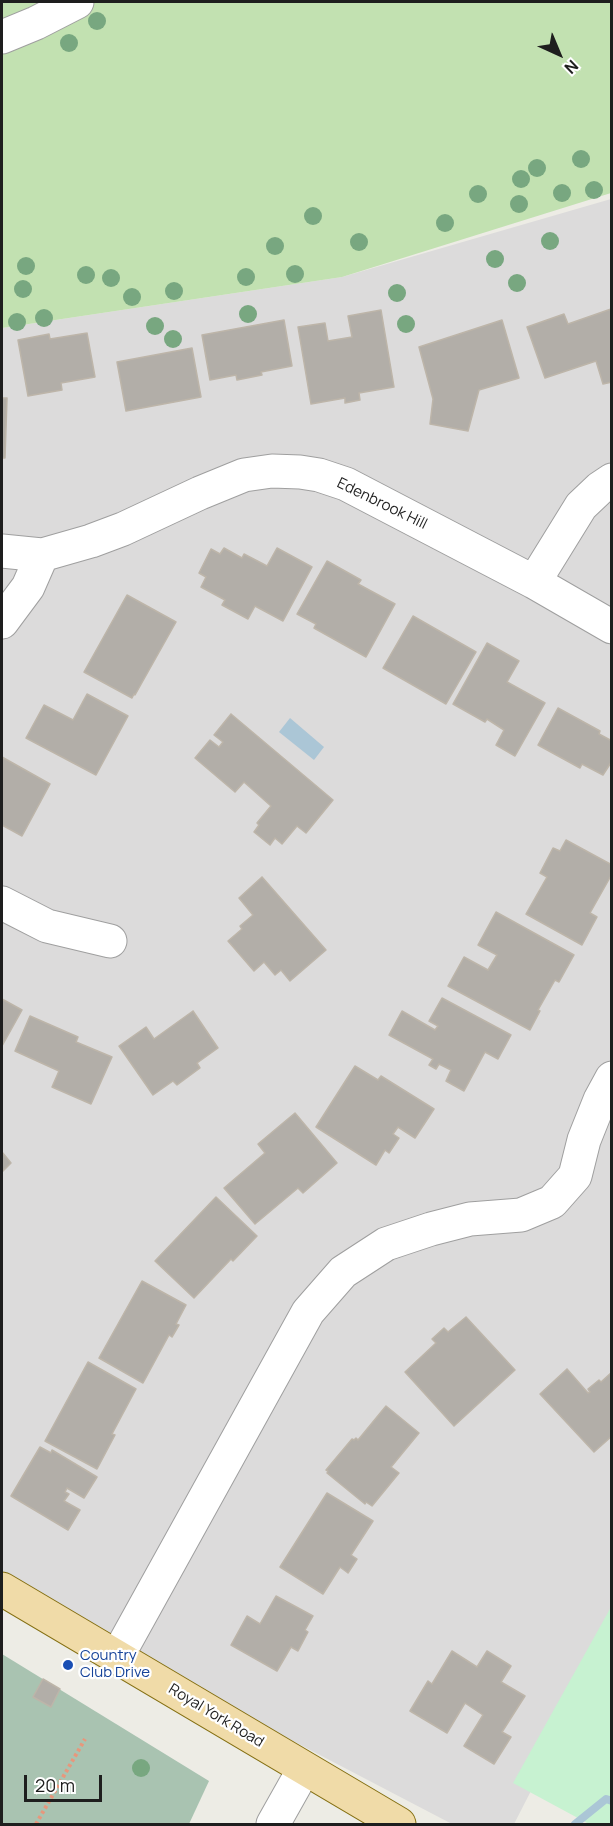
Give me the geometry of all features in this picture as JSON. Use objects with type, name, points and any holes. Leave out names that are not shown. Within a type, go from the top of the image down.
[{"type":"main road","name":"Royal York Road","points":[[2,1589],[399,1824]]},
{"type":"street","points":[[2,37],[36,23],[76,2]]},
{"type":"street","name":"Edenbrook Hill","points":[[2,551],[42,555],[123,529],[244,475],[272,471],[300,472],[319,475],[346,484],[534,582],[612,627]]},
{"type":"street","points":[[534,582],[581,506],[612,480]]},
{"type":"street","points":[[2,622],[28,587],[42,555]]},
{"type":"street","points":[[2,903],[47,926],[110,942]]},
{"type":"street","points":[[117,1657],[308,1312],[343,1272],[386,1244],[470,1219],[521,1215],[552,1202],[575,1176],[584,1140],[600,1100],[612,1078]]},
{"type":"street","points":[[273,1824],[304,1769]]},
{"type":"path","points":[[36,1824],[85,1739]]},
{"type":"shaded area","points":[[611,199],[611,1635],[514,1824],[452,1824],[2,1589],[2,328],[342,277]]},
{"type":"green space","points":[[2,2],[611,2],[611,193],[342,277],[2,328]]},
{"type":"green space","points":[[611,1607],[611,1824],[589,1824],[513,1783]]},
{"type":"green space","points":[[2,1654],[209,1781],[189,1824],[2,1824]]},
{"type":"water","points":[[290,718],[324,747],[314,760],[279,732]]},
{"type":"building","points":[[611,309],[612,382],[603,384],[596,361],[545,378],[527,327],[564,314],[568,324]]},
{"type":"building","points":[[381,310],[394,387],[359,393],[360,400],[345,403],[345,398],[311,404],[298,327],[325,323],[328,341],[352,337],[348,316]]},
{"type":"building","points":[[284,320],[292,366],[261,372],[262,375],[237,380],[236,375],[210,380],[202,335]]},
{"type":"building","points":[[502,320],[519,378],[479,390],[468,431],[430,424],[433,399],[419,347]]},
{"type":"building","points":[[87,333],[95,377],[61,383],[62,390],[28,396],[18,340],[49,334],[50,339]]},
{"type":"building","points":[[192,348],[201,397],[126,411],[117,362]]},
{"type":"building","points":[[2,398],[7,398],[5,458],[2,458]]},
{"type":"building","points":[[224,548],[242,558],[244,554],[267,566],[277,548],[312,567],[283,621],[255,606],[248,619],[222,605],[225,600],[201,587],[206,577],[199,573],[211,549],[220,554]]},
{"type":"building","points":[[327,561],[361,580],[358,584],[395,604],[366,657],[314,628],[316,624],[297,614]]},
{"type":"building","points":[[127,595],[176,622],[132,698],[84,672]]},
{"type":"building","points":[[413,616],[476,652],[446,704],[383,668]]},
{"type":"building","points":[[487,643],[519,661],[507,682],[545,703],[515,756],[496,745],[504,730],[487,719],[485,722],[453,704]]},
{"type":"building","points":[[87,694],[128,716],[96,775],[26,738],[44,705],[73,720]]},
{"type":"building","points":[[558,708],[600,731],[599,734],[612,741],[612,761],[603,775],[582,764],[580,768],[538,745]]},
{"type":"building","points":[[231,714],[333,800],[306,833],[297,826],[282,844],[275,838],[270,845],[254,832],[259,825],[257,823],[271,806],[244,782],[235,792],[195,758],[210,740],[219,747],[223,742],[214,735]]},
{"type":"building","points":[[2,757],[50,784],[22,836],[2,825]]},
{"type":"building","points":[[566,840],[612,865],[612,874],[590,913],[597,917],[582,945],[526,914],[547,877],[540,873],[553,848],[560,851]]},
{"type":"building","points":[[262,877],[326,950],[290,981],[281,970],[275,975],[264,962],[254,971],[228,941],[253,915],[239,898]]},
{"type":"building","points":[[496,912],[574,955],[559,982],[555,980],[530,1030],[448,986],[464,957],[488,970],[497,955],[478,945]]},
{"type":"building","points":[[442,998],[511,1035],[498,1059],[485,1052],[464,1091],[446,1081],[451,1070],[439,1064],[436,1069],[429,1065],[433,1059],[389,1035],[402,1011],[435,1030],[438,1026],[429,1021]]},
{"type":"building","points":[[2,999],[22,1010],[2,1046]]},
{"type":"building","points":[[193,1011],[218,1048],[197,1063],[200,1068],[177,1085],[173,1081],[153,1095],[119,1046],[146,1027],[154,1039]]},
{"type":"building","points":[[30,1016],[78,1037],[76,1042],[112,1057],[91,1104],[52,1087],[59,1071],[15,1051]]},
{"type":"building","points":[[355,1066],[378,1080],[381,1076],[434,1109],[415,1138],[398,1127],[393,1134],[399,1138],[389,1153],[385,1150],[376,1165],[316,1127]]},
{"type":"building","points":[[295,1113],[337,1163],[303,1193],[298,1188],[255,1224],[224,1188],[265,1153],[258,1144]]},
{"type":"building","points":[[2,1152],[11,1163],[2,1172]]},
{"type":"building","points":[[216,1197],[257,1236],[233,1261],[231,1259],[194,1298],[155,1261]]},
{"type":"building","points":[[142,1281],[186,1305],[176,1324],[179,1325],[172,1337],[169,1335],[143,1383],[99,1358]]},
{"type":"building","points":[[466,1317],[515,1370],[454,1426],[405,1372],[436,1343],[432,1339],[444,1328],[448,1332]]},
{"type":"building","points":[[88,1362],[136,1389],[112,1434],[115,1435],[97,1469],[45,1441]]},
{"type":"building","points":[[567,1369],[588,1393],[590,1392],[588,1389],[599,1380],[601,1382],[612,1372],[612,1436],[594,1452],[540,1394]]},
{"type":"building","points":[[386,1406],[419,1433],[391,1467],[399,1473],[372,1506],[366,1502],[365,1504],[326,1470],[352,1439],[358,1440]]},
{"type":"building","points":[[40,1447],[51,1453],[52,1450],[97,1477],[84,1498],[67,1488],[65,1492],[69,1494],[64,1501],[80,1510],[68,1530],[11,1496]]},
{"type":"building","points":[[327,1493],[373,1521],[351,1555],[357,1559],[348,1573],[340,1567],[323,1594],[280,1567]]},
{"type":"building","points":[[276,1596],[313,1616],[305,1630],[308,1632],[298,1651],[291,1647],[277,1671],[231,1645],[247,1616],[260,1624]]},
{"type":"building","points":[[452,1651],[477,1667],[487,1651],[511,1666],[501,1682],[525,1696],[502,1732],[511,1737],[494,1764],[464,1746],[483,1715],[465,1703],[447,1733],[410,1711],[428,1681],[432,1684]]},
{"type":"building","points":[[43,1679],[60,1689],[51,1707],[33,1697]]},
{"type":"waterway","points":[[575,1824],[606,1799],[612,1801]]},
{"type":"place","name":"Country Club Drive","points":[[68,1665]]}]
